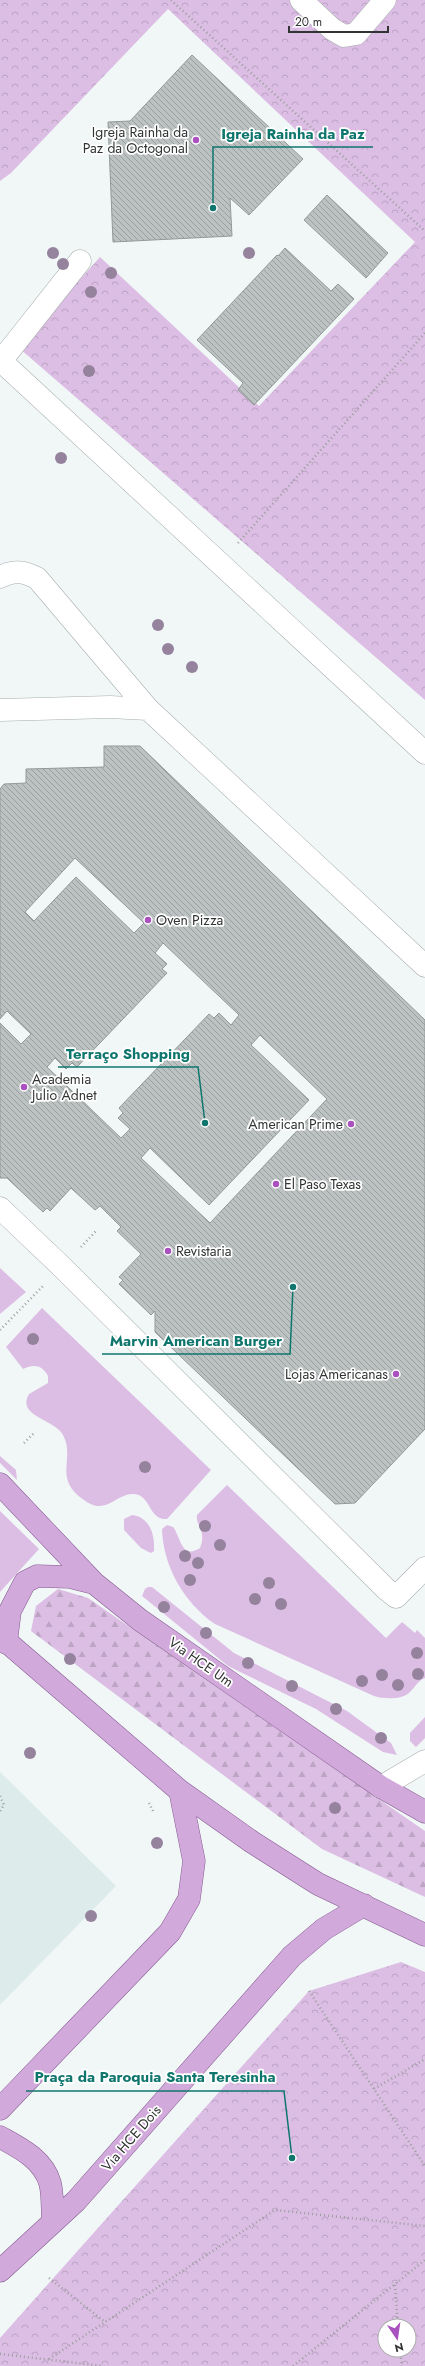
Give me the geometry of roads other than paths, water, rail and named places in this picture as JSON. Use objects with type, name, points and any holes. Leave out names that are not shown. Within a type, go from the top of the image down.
[{"type":"main road","name":"Via HCE Um","points":[[0,1484],[94,1583],[140,1620],[381,1787],[425,1812]]},
{"type":"main road","points":[[94,1583],[70,1577],[57,1576],[37,1576],[26,1582],[10,1611],[3,1640],[180,1791],[252,1842],[318,1884],[364,1904],[425,1935]]},
{"type":"main road","points":[[0,2109],[170,1932],[174,1926],[189,1899],[194,1861],[180,1791]]},
{"type":"main road","name":"Via HCE Dois","points":[[0,2271],[76,2201],[292,1956],[324,1929],[364,1904]]},
{"type":"main road","points":[[0,2136],[26,2152],[41,2165],[50,2183],[53,2221]]},
{"type":"street","points":[[301,0],[332,29],[344,36],[356,34],[385,0]]},
{"type":"street","points":[[80,261],[1,362],[136,488],[221,562],[425,753]]},
{"type":"street","points":[[3,571],[24,571],[37,578],[148,709],[425,966]]},
{"type":"street","points":[[0,710],[110,707],[148,709]]},
{"type":"street","points":[[0,1208],[68,1272],[391,1593],[396,1597],[425,1568]]},
{"type":"street","points":[[381,1787],[425,1761]]},
{"type":"place","name":"Igreja Rainha da Paz da Octogonal","points":[[196,140]]},
{"type":"place","name":"Igreja Rainha da Paz","points":[[213,208]]},
{"type":"place","name":"Oven Pizza","points":[[148,920]]},
{"type":"place","name":"Academia Julio Adnet","points":[[24,1087]]},
{"type":"place","name":"Terraço Shopping","points":[[205,1123]]},
{"type":"place","name":"American Prime","points":[[351,1124]]},
{"type":"place","name":"El Paso Texas","points":[[276,1184]]},
{"type":"place","name":"Revistaria","points":[[168,1251]]},
{"type":"place","name":"Marvin American Burger","points":[[293,1287]]},
{"type":"place","name":"Lojas Americanas","points":[[396,1374]]},
{"type":"place","name":"Praça da Paroquia Santa Teresinha","points":[[292,2158]]}]
